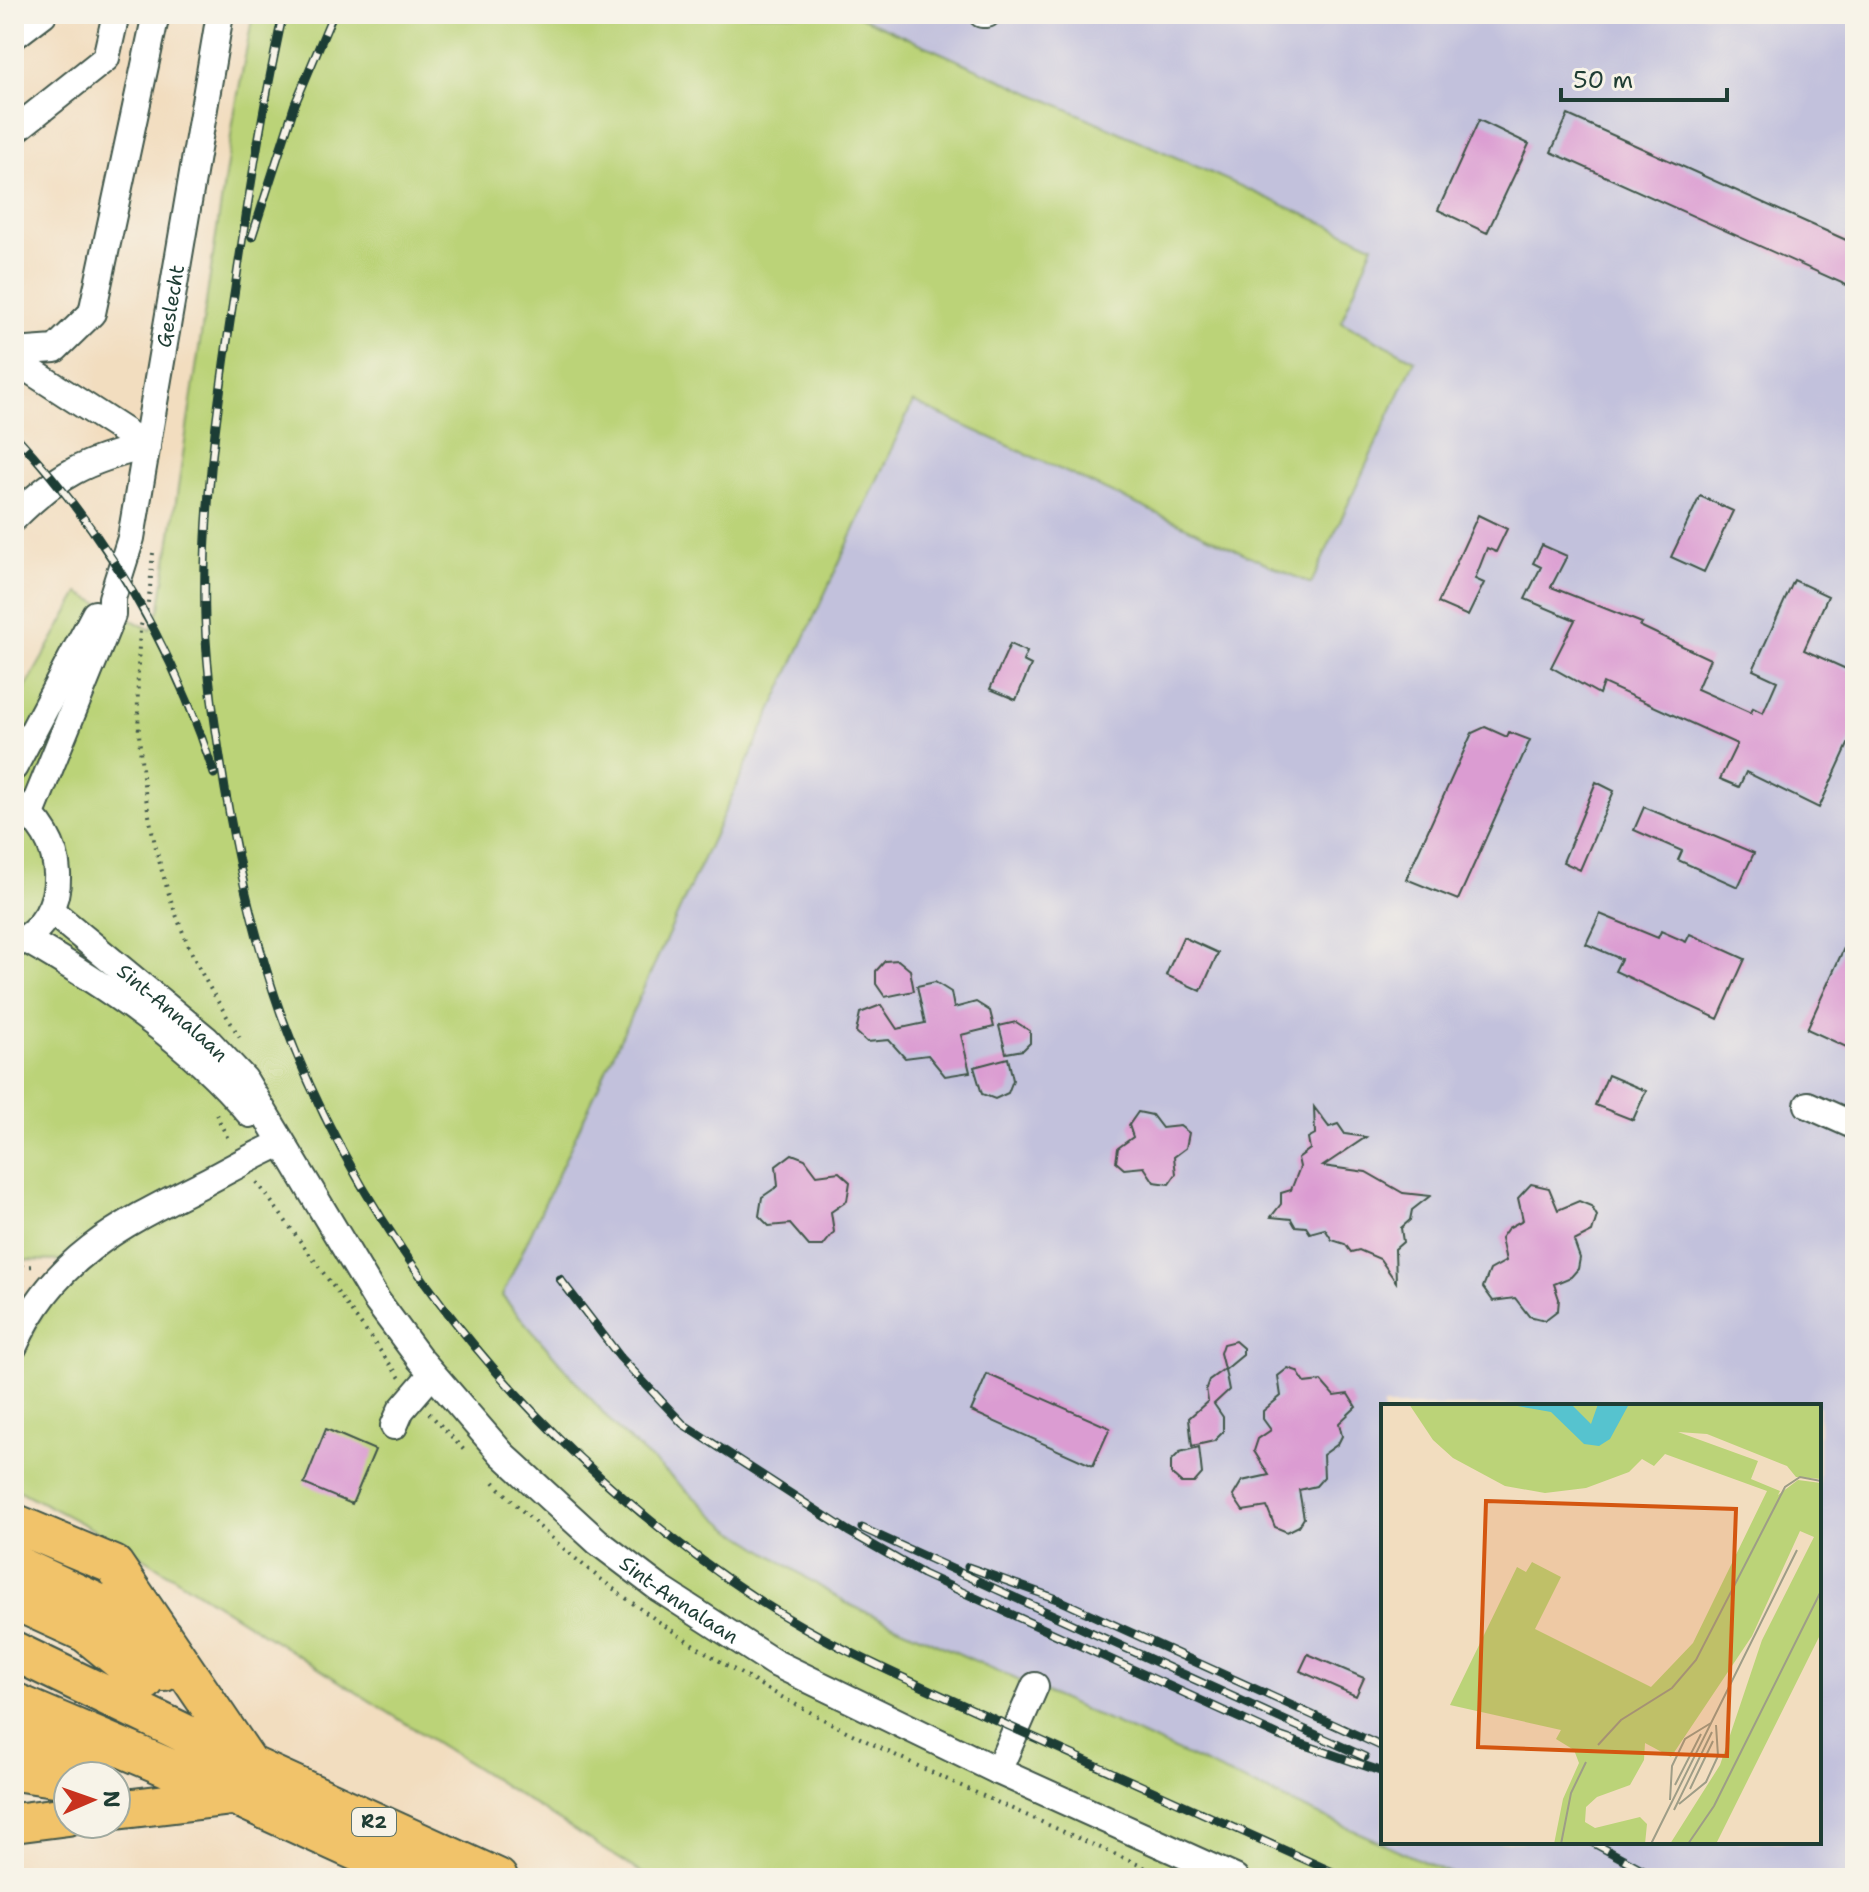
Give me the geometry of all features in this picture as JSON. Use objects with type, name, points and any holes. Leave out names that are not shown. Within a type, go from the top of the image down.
[{"type":"highway","points":[[14,1523],[114,1565],[242,1780],[132,1806]]},
{"type":"highway","name":"R2","points":[[14,1547],[106,1589],[242,1780]]},
{"type":"highway","name":"R2","points":[[14,1564],[100,1604],[242,1780]]},
{"type":"highway","name":"R2","points":[[14,1582],[93,1619],[242,1780]]},
{"type":"highway","name":"R2","points":[[14,1600],[86,1633],[242,1780]]},
{"type":"highway","name":"R2","points":[[14,1617],[79,1647],[242,1780]]},
{"type":"highway","name":"R2","points":[[14,1633],[74,1661],[242,1780]]},
{"type":"highway","name":"R2","points":[[14,1651],[415,1878]]},
{"type":"highway","name":"R2","points":[[14,1668],[242,1780]]},
{"type":"highway","name":"R2","points":[[14,1686],[242,1780],[498,1878]]},
{"type":"highway","name":"R2","points":[[14,1702],[242,1780]]},
{"type":"highway","name":"R2","points":[[14,1718],[242,1780]]},
{"type":"highway","name":"R2","points":[[14,1734],[36,1744],[242,1780]]},
{"type":"highway","name":"R2","points":[[14,1753],[28,1759],[242,1780]]},
{"type":"highway","points":[[14,1771],[52,1777]]},
{"type":"highway","name":"R2","points":[[132,1783],[242,1780]]},
{"type":"highway","name":"R2","points":[[132,1790],[242,1780]]},
{"type":"highway","name":"R2","points":[[132,1797],[242,1780]]},
{"type":"highway","points":[[14,1789],[52,1790]]},
{"type":"highway","points":[[14,1803],[52,1802]]},
{"type":"highway","points":[[14,1823],[52,1818]]},
{"type":"street","points":[[14,36],[43,14]]},
{"type":"street","points":[[14,131],[106,58],[116,14]]},
{"type":"street","points":[[14,352],[55,349],[92,313],[156,14]]},
{"type":"street","name":"Geslecht","points":[[20,942],[50,910],[58,885],[57,859],[48,834],[22,808],[49,762],[112,615],[112,598],[131,538],[220,14]]},
{"type":"street","points":[[14,360],[147,446]]},
{"type":"street","points":[[14,518],[42,490],[94,458],[147,446]]},
{"type":"street","name":"Geslecht","points":[[14,767],[97,610],[112,598]]},
{"type":"street","name":"Sint-Annalaan","points":[[50,910],[206,1039],[244,1079],[272,1121],[277,1139],[377,1301],[432,1374],[470,1419],[533,1483],[598,1542],[660,1589],[773,1662],[998,1771],[1235,1878]]},
{"type":"street","name":"Sint-Annalaan","points":[[20,942],[84,973],[171,1036],[230,1091],[263,1129],[277,1139]]},
{"type":"street","points":[[1808,1105],[1855,1126]]},
{"type":"street","points":[[14,1346],[46,1290],[79,1254],[144,1213],[277,1139]]},
{"type":"street","points":[[394,1426],[401,1410],[432,1374]]},
{"type":"street","points":[[998,1771],[1035,1686]]},
{"type":"path","points":[[140,626],[139,745],[154,839],[182,929],[200,970],[254,1062],[253,1072],[244,1079]]},
{"type":"shaded area","points":[[854,14],[1855,14],[1855,1878],[1460,1878],[1384,1844],[1821,1844],[1821,1404],[1381,1404],[1381,1843],[846,1603],[728,1527],[619,1431],[502,1296],[913,401],[1310,583],[1415,360],[1341,323],[1372,245]]},
{"type":"green space","points":[[253,14],[854,14],[1373,245],[1341,322],[1415,360],[1311,584],[913,402],[502,1296],[619,1431],[728,1527],[846,1603],[1460,1878],[650,1878],[125,1546],[14,1488],[14,1372],[68,1261],[14,1260],[14,708],[79,593],[151,630],[160,607],[235,110]]},
{"type":"building","points":[[1568,115],[1855,244],[1855,289],[1551,152]]},
{"type":"building","points":[[1479,120],[1529,144],[1487,233],[1438,210]]},
{"type":"building","points":[[1700,496],[1733,511],[1704,572],[1671,557]]},
{"type":"building","points":[[1478,515],[1507,529],[1496,552],[1487,548],[1475,579],[1484,583],[1468,616],[1438,603]]},
{"type":"building","points":[[1542,545],[1567,556],[1551,587],[1642,623],[1640,626],[1710,659],[1697,689],[1751,713],[1753,708],[1763,713],[1777,681],[1753,670],[1794,580],[1828,596],[1804,650],[1855,673],[1855,729],[1819,808],[1746,772],[1739,787],[1720,779],[1737,744],[1603,683],[1599,694],[1551,667],[1575,620],[1525,599],[1541,567],[1533,563]]},
{"type":"building","points":[[1010,644],[1027,652],[1023,661],[1031,665],[1016,700],[990,689]]},
{"type":"building","points":[[1485,727],[1507,737],[1509,732],[1530,740],[1458,900],[1406,879],[1472,733]]},
{"type":"building","points":[[1596,782],[1614,791],[1580,870],[1563,862]]},
{"type":"building","points":[[1644,807],[1754,853],[1738,887],[1678,860],[1682,851],[1634,830]]},
{"type":"building","points":[[1600,914],[1658,938],[1661,931],[1686,942],[1690,934],[1745,959],[1718,1019],[1615,971],[1621,959],[1586,944]]},
{"type":"building","points":[[1855,924],[1855,1051],[1807,1029]]},
{"type":"building","points":[[1183,937],[1218,953],[1201,991],[1166,975]]},
{"type":"building","points":[[898,960],[910,970],[914,991],[885,997],[876,984],[876,971],[885,961]]},
{"type":"building","points":[[935,982],[951,992],[954,1008],[976,1002],[990,1011],[994,1027],[961,1035],[970,1072],[945,1076],[928,1055],[905,1058],[889,1040],[867,1042],[856,1032],[860,1013],[881,1005],[897,1029],[925,1023],[917,986]]},
{"type":"building","points":[[1016,1022],[1030,1031],[1030,1043],[1023,1050],[1006,1053],[999,1026]]},
{"type":"building","points":[[1008,1058],[1013,1080],[1008,1093],[995,1099],[982,1094],[974,1067]]},
{"type":"building","points":[[1608,1075],[1646,1091],[1633,1120],[1595,1105]]},
{"type":"building","points":[[1314,1107],[1329,1127],[1338,1124],[1345,1134],[1366,1137],[1323,1166],[1366,1172],[1403,1193],[1430,1196],[1412,1210],[1410,1220],[1401,1228],[1403,1242],[1395,1249],[1396,1282],[1380,1259],[1359,1250],[1351,1252],[1345,1244],[1332,1240],[1325,1229],[1310,1233],[1306,1227],[1295,1226],[1291,1219],[1271,1217],[1281,1204],[1281,1193],[1291,1190],[1300,1167],[1298,1158],[1310,1149],[1308,1138],[1315,1134]]},
{"type":"building","points":[[1138,1112],[1152,1115],[1162,1128],[1180,1126],[1189,1133],[1186,1148],[1174,1157],[1176,1174],[1169,1184],[1154,1182],[1144,1167],[1124,1169],[1116,1162],[1118,1148],[1133,1137],[1129,1125]]},
{"type":"building","points":[[792,1154],[805,1159],[817,1175],[839,1172],[850,1182],[847,1201],[831,1212],[834,1232],[823,1246],[809,1246],[790,1224],[769,1226],[759,1216],[762,1197],[778,1186],[776,1166]]},
{"type":"building","points":[[1531,1184],[1549,1188],[1558,1210],[1579,1201],[1591,1206],[1597,1216],[1592,1232],[1574,1241],[1580,1258],[1578,1269],[1571,1277],[1554,1284],[1559,1299],[1558,1310],[1545,1320],[1529,1316],[1515,1298],[1493,1301],[1483,1287],[1490,1270],[1506,1261],[1501,1238],[1508,1228],[1523,1220],[1518,1198]]},
{"type":"building","points":[[1235,1341],[1243,1348],[1243,1355],[1225,1370],[1229,1390],[1214,1404],[1223,1417],[1223,1432],[1214,1441],[1192,1446],[1189,1418],[1208,1401],[1206,1388],[1209,1380],[1224,1369],[1220,1353],[1223,1344]]},
{"type":"building","points":[[1288,1368],[1297,1371],[1305,1383],[1321,1381],[1334,1396],[1348,1394],[1356,1407],[1339,1423],[1342,1436],[1338,1444],[1323,1455],[1324,1477],[1316,1486],[1299,1490],[1304,1518],[1299,1526],[1287,1532],[1275,1527],[1267,1507],[1243,1511],[1233,1496],[1242,1481],[1269,1475],[1254,1451],[1258,1439],[1271,1430],[1263,1419],[1263,1411],[1281,1396],[1278,1376]]},
{"type":"building","points":[[987,1374],[1110,1428],[1093,1466],[971,1411]]},
{"type":"building","points":[[326,1429],[375,1450],[352,1504],[304,1484]]},
{"type":"building","points":[[1199,1447],[1202,1474],[1194,1483],[1181,1483],[1171,1474],[1171,1461],[1180,1452]]},
{"type":"building","points":[[1308,1654],[1364,1678],[1356,1696],[1300,1671]]},
{"type":"railway","points":[[283,14],[254,164],[215,429],[206,543],[206,641],[212,704],[230,817],[263,959],[281,1014],[318,1103],[363,1188],[415,1269],[474,1345],[538,1417],[608,1484],[682,1545],[760,1601],[821,1637],[884,1668],[1346,1878]]},
{"type":"railway","points":[[252,237],[295,104],[333,14]]},
{"type":"railway","points":[[14,434],[78,511],[133,593],[178,680],[214,774]]},
{"type":"railway","points":[[560,1279],[620,1357],[683,1424],[848,1531],[923,1574],[1279,1736],[1381,1771]]},
{"type":"railway","points":[[862,1528],[1365,1757]]},
{"type":"railway","points":[[968,1567],[1057,1599],[1381,1746]]},
{"type":"railway","points":[[1596,1844],[1658,1878]]}]
